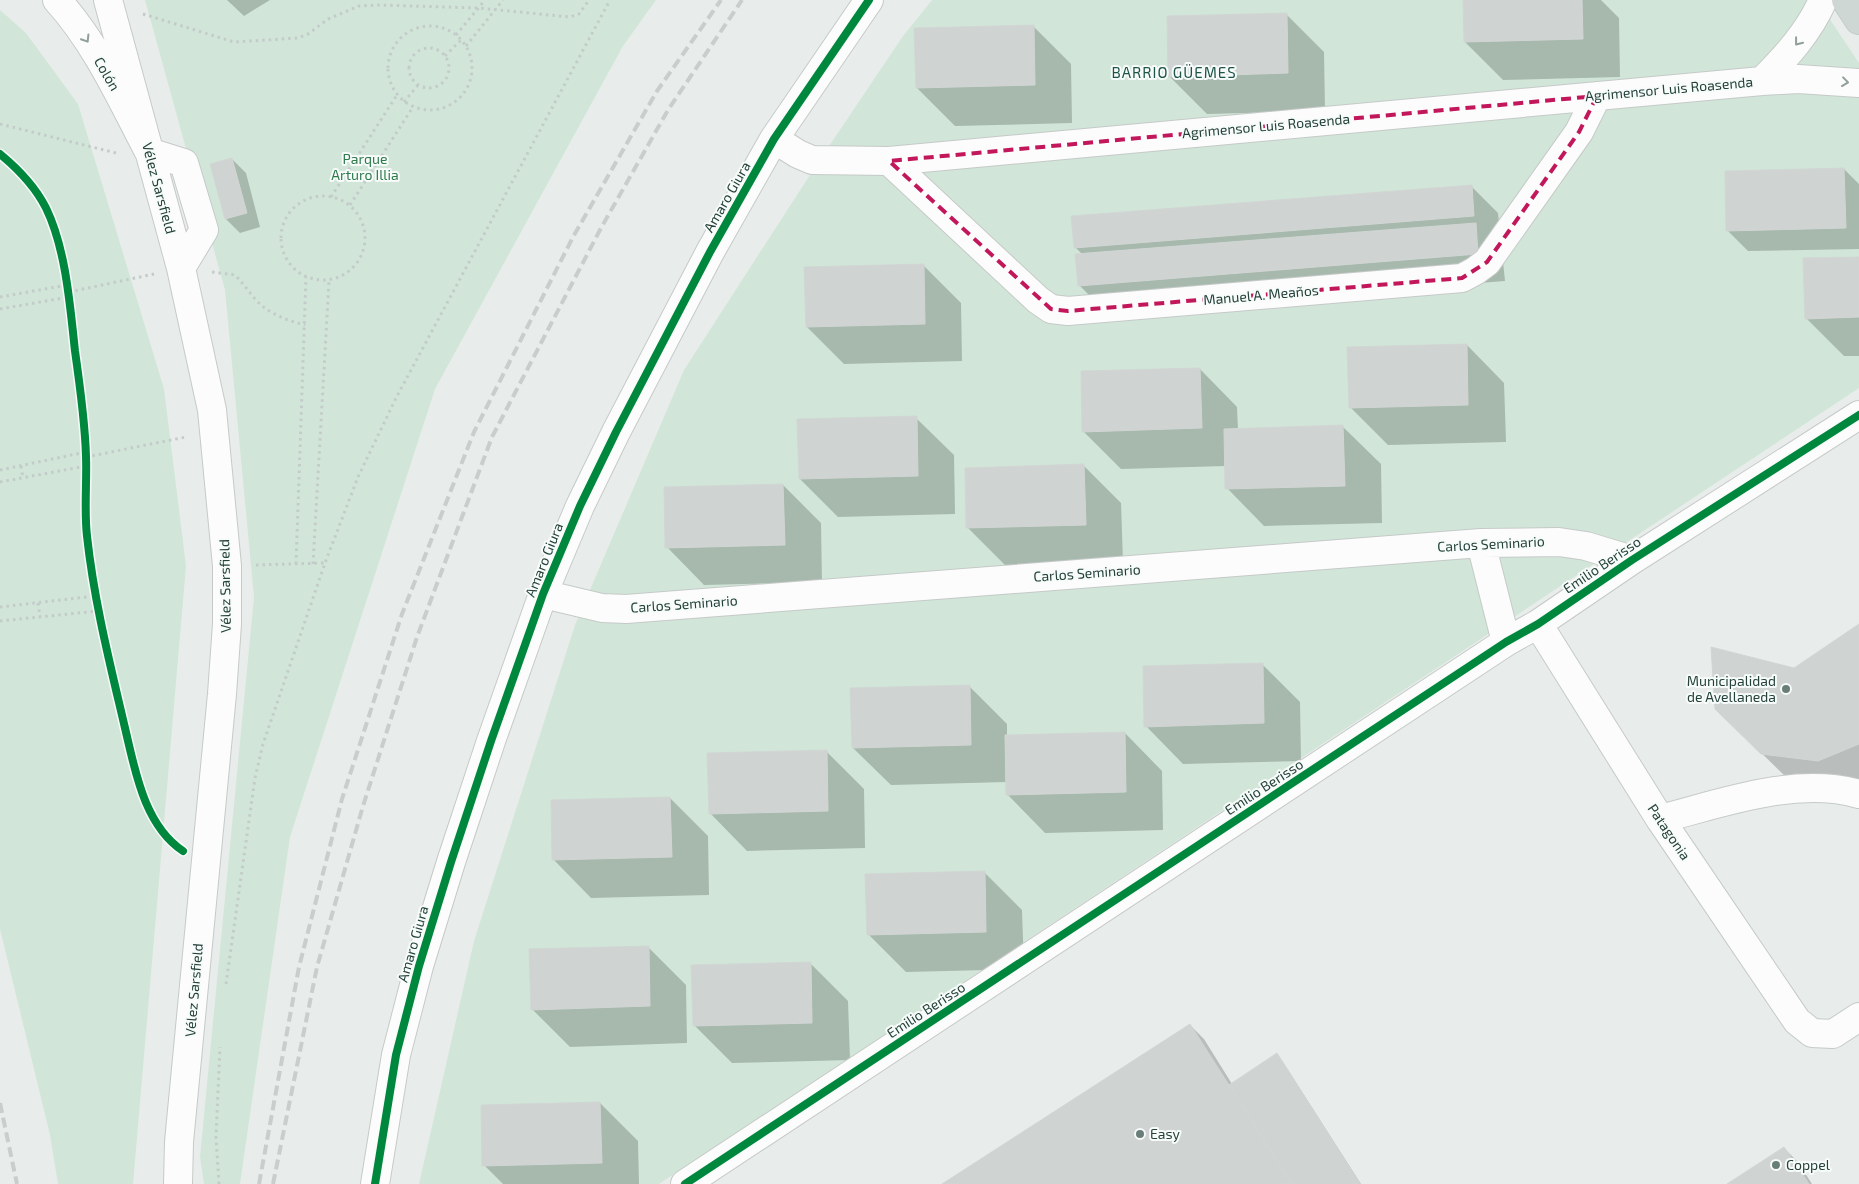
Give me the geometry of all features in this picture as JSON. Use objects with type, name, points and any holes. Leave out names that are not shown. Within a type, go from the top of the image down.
[{"type":"main road","points":[[1846,0],[1859,20]]},
{"type":"street","name":"Colón","points":[[57,0],[74,20],[110,78],[151,158]]},
{"type":"street","name":"Amaro Giura","points":[[375,1184],[396,1055],[420,966],[451,862],[488,750],[543,594],[580,506],[616,432],[710,252],[774,139],[869,0]]},
{"type":"street","name":"Agrimensor Luis Roasenda","points":[[1762,81],[1784,59],[1804,34],[1823,0]]},
{"type":"street","name":"Vélez Sarsfield","points":[[110,9],[181,268],[215,431],[227,566],[227,624],[222,694],[179,1142],[178,1184]]},
{"type":"street","name":"Agrimensor Luis Roasenda","points":[[774,139],[798,154],[812,160],[889,161],[1762,81],[1798,79],[1859,84]]},
{"type":"street","name":"Manuel A. Meaños","points":[[889,161],[1038,300],[1051,309],[1068,312],[1462,278],[1487,262],[1579,132],[1596,96]]},
{"type":"street","name":"Emilio Berisso","points":[[685,1184],[1506,642],[1538,624],[1632,560],[1859,415]]},
{"type":"street","name":"Carlos Seminario","points":[[543,594],[602,608],[626,609],[1481,543],[1559,542],[1586,546],[1632,560]]},
{"type":"street","points":[[1481,543],[1506,642]]},
{"type":"street","name":"Patagonia","points":[[1538,624],[1660,819],[1797,1021],[1812,1033],[1833,1034],[1859,1017]]},
{"type":"street","points":[[1660,819],[1771,792],[1806,787],[1839,789],[1859,794]]},
{"type":"path","points":[[456,35],[485,0]]},
{"type":"path","points":[[466,46],[503,0]]},
{"type":"path","points":[[110,9],[140,13],[234,42],[298,38],[308,34],[328,19],[360,6],[478,8],[570,18],[580,14],[590,0]]},
{"type":"path","points":[[225,989],[255,778],[263,744],[325,563],[358,477],[396,398],[610,0]]},
{"type":"path","points":[[427,25],[442,27],[462,40],[471,60],[471,76],[466,90],[456,101],[442,108],[428,110],[413,107],[397,95],[390,82],[387,66],[390,51],[399,38],[412,29],[427,25]]},
{"type":"path","points":[[445,56],[462,40]]},
{"type":"path","points":[[426,48],[440,51],[445,56],[449,69],[444,82],[431,88],[418,85],[413,80],[409,68],[410,60],[414,55],[426,48]]},
{"type":"path","points":[[404,102],[418,85]]},
{"type":"path","points":[[331,197],[397,95]]},
{"type":"path","points":[[350,206],[413,107]]},
{"type":"path","points":[[0,124],[151,158]]},
{"type":"path","points":[[316,196],[331,197],[341,200],[350,206],[360,218],[365,234],[364,250],[356,265],[344,275],[329,281],[306,277],[293,269],[285,256],[281,241],[283,226],[290,212],[301,202],[316,196]]},
{"type":"path","points":[[0,309],[68,291],[181,268],[235,276],[269,312],[285,320],[305,325]]},
{"type":"path","points":[[65,275],[70,306]]},
{"type":"path","points":[[296,564],[306,277]]},
{"type":"path","points":[[313,564],[329,281]]},
{"type":"path","points":[[0,297],[68,291]]},
{"type":"path","points":[[0,470],[86,458],[215,431]]},
{"type":"path","points":[[85,443],[86,475]]},
{"type":"path","points":[[0,482],[23,478],[86,458]]},
{"type":"path","points":[[21,466],[23,478]]},
{"type":"path","points":[[227,566],[325,563]]},
{"type":"path","points":[[94,587],[100,620]]},
{"type":"path","points":[[0,607],[96,596]]},
{"type":"path","points":[[38,603],[40,617]]},
{"type":"path","points":[[0,621],[98,611]]},
{"type":"path","points":[[219,1184],[216,1137],[220,1038]]},
{"type":"highlighted area","points":[[1597,96],[1579,132],[1487,262],[1462,278],[1068,311],[1051,309],[889,161]]},
{"type":"green space","name":"Parque Arturo Illia","points":[[145,0],[656,0],[623,46],[435,389],[290,837],[240,1184],[204,1184],[200,1157],[254,597],[225,290]]},
{"type":"green space","points":[[932,0],[1817,0],[1859,63],[1859,388],[659,1184],[419,1184],[474,941],[575,625],[684,370],[817,164],[903,36]]},
{"type":"green space","points":[[0,10],[26,33],[78,104],[164,389],[186,566],[133,1184],[58,1184],[50,1135],[0,929]]},
{"type":"building","points":[[1463,0],[1582,0],[1583,39],[1464,42]]},
{"type":"building","points":[[1287,13],[1288,73],[1168,77],[1167,16]]},
{"type":"building","points":[[1034,25],[1035,85],[916,88],[914,28]]},
{"type":"building","points":[[232,158],[247,213],[225,219],[210,164]]},
{"type":"building","points":[[1844,168],[1846,228],[1726,231],[1725,171]]},
{"type":"building","points":[[1472,185],[1474,216],[1074,248],[1071,216]]},
{"type":"building","points":[[1476,223],[1478,254],[1078,286],[1075,254]]},
{"type":"building","points":[[1859,257],[1859,317],[1805,319],[1803,258]]},
{"type":"building","points":[[924,264],[925,324],[806,327],[804,267]]},
{"type":"building","points":[[1467,344],[1468,405],[1349,408],[1347,347]]},
{"type":"building","points":[[1200,368],[1202,428],[1082,432],[1081,371]]},
{"type":"building","points":[[917,416],[918,476],[799,479],[797,419]]},
{"type":"building","points":[[1343,425],[1345,486],[1225,489],[1224,429]]},
{"type":"building","points":[[1084,464],[1086,525],[966,528],[965,468]]},
{"type":"building","points":[[783,484],[785,545],[665,548],[664,487]]},
{"type":"building","name":"Municipalidad de Avellaneda","points":[[1859,624],[1859,744],[1818,761],[1761,754],[1715,709],[1711,647],[1794,668]]},
{"type":"building","points":[[1263,663],[1264,723],[1144,727],[1143,666]]},
{"type":"building","points":[[970,685],[971,745],[852,748],[850,688]]},
{"type":"building","points":[[1125,732],[1126,792],[1006,795],[1005,735]]},
{"type":"building","points":[[827,750],[828,811],[709,814],[707,753]]},
{"type":"building","points":[[670,797],[672,857],[552,860],[551,800]]},
{"type":"building","points":[[985,871],[986,932],[867,935],[865,874]]},
{"type":"building","points":[[649,946],[650,1006],[531,1010],[529,949]]},
{"type":"building","points":[[811,962],[812,1023],[693,1026],[691,965]]},
{"type":"building","name":"Easy","points":[[1190,1024],[1292,1184],[942,1184]]},
{"type":"building","points":[[1277,1053],[1360,1184],[1292,1184],[1229,1085]]},
{"type":"building","points":[[600,1102],[602,1163],[482,1166],[481,1105]]},
{"type":"building","name":"Coppel","points":[[1784,1147],[1809,1184],[1727,1184]]},
{"type":"railway","points":[[259,1184],[299,967],[342,799],[402,614],[474,432],[573,237],[657,91],[721,0]]},
{"type":"railway","points":[[273,1184],[317,967],[363,806],[417,637],[492,437],[601,228],[668,110],[742,0]]},
{"type":"railway","points":[[0,1103],[17,1184]]},
{"type":"cycle path","points":[[375,1184],[396,1055],[419,966],[491,741],[543,594],[580,506],[616,432],[710,252],[774,139],[869,0]]},
{"type":"cycle path","points":[[0,154],[37,193],[53,224],[63,259],[85,430],[87,536],[103,632],[137,779],[143,796],[159,827],[183,851]]},
{"type":"cycle path","points":[[685,1184],[1506,642],[1538,624],[1632,560],[1859,415]]},
{"type":"place","name":"Municipalidad de Avellaneda","points":[[1786,689]]},
{"type":"place","name":"Easy","points":[[1140,1134]]},
{"type":"place","name":"Coppel","points":[[1776,1165]]},
{"type":"district","name":"BARRIO GÜEMES","points":[[1174,73]]}]
